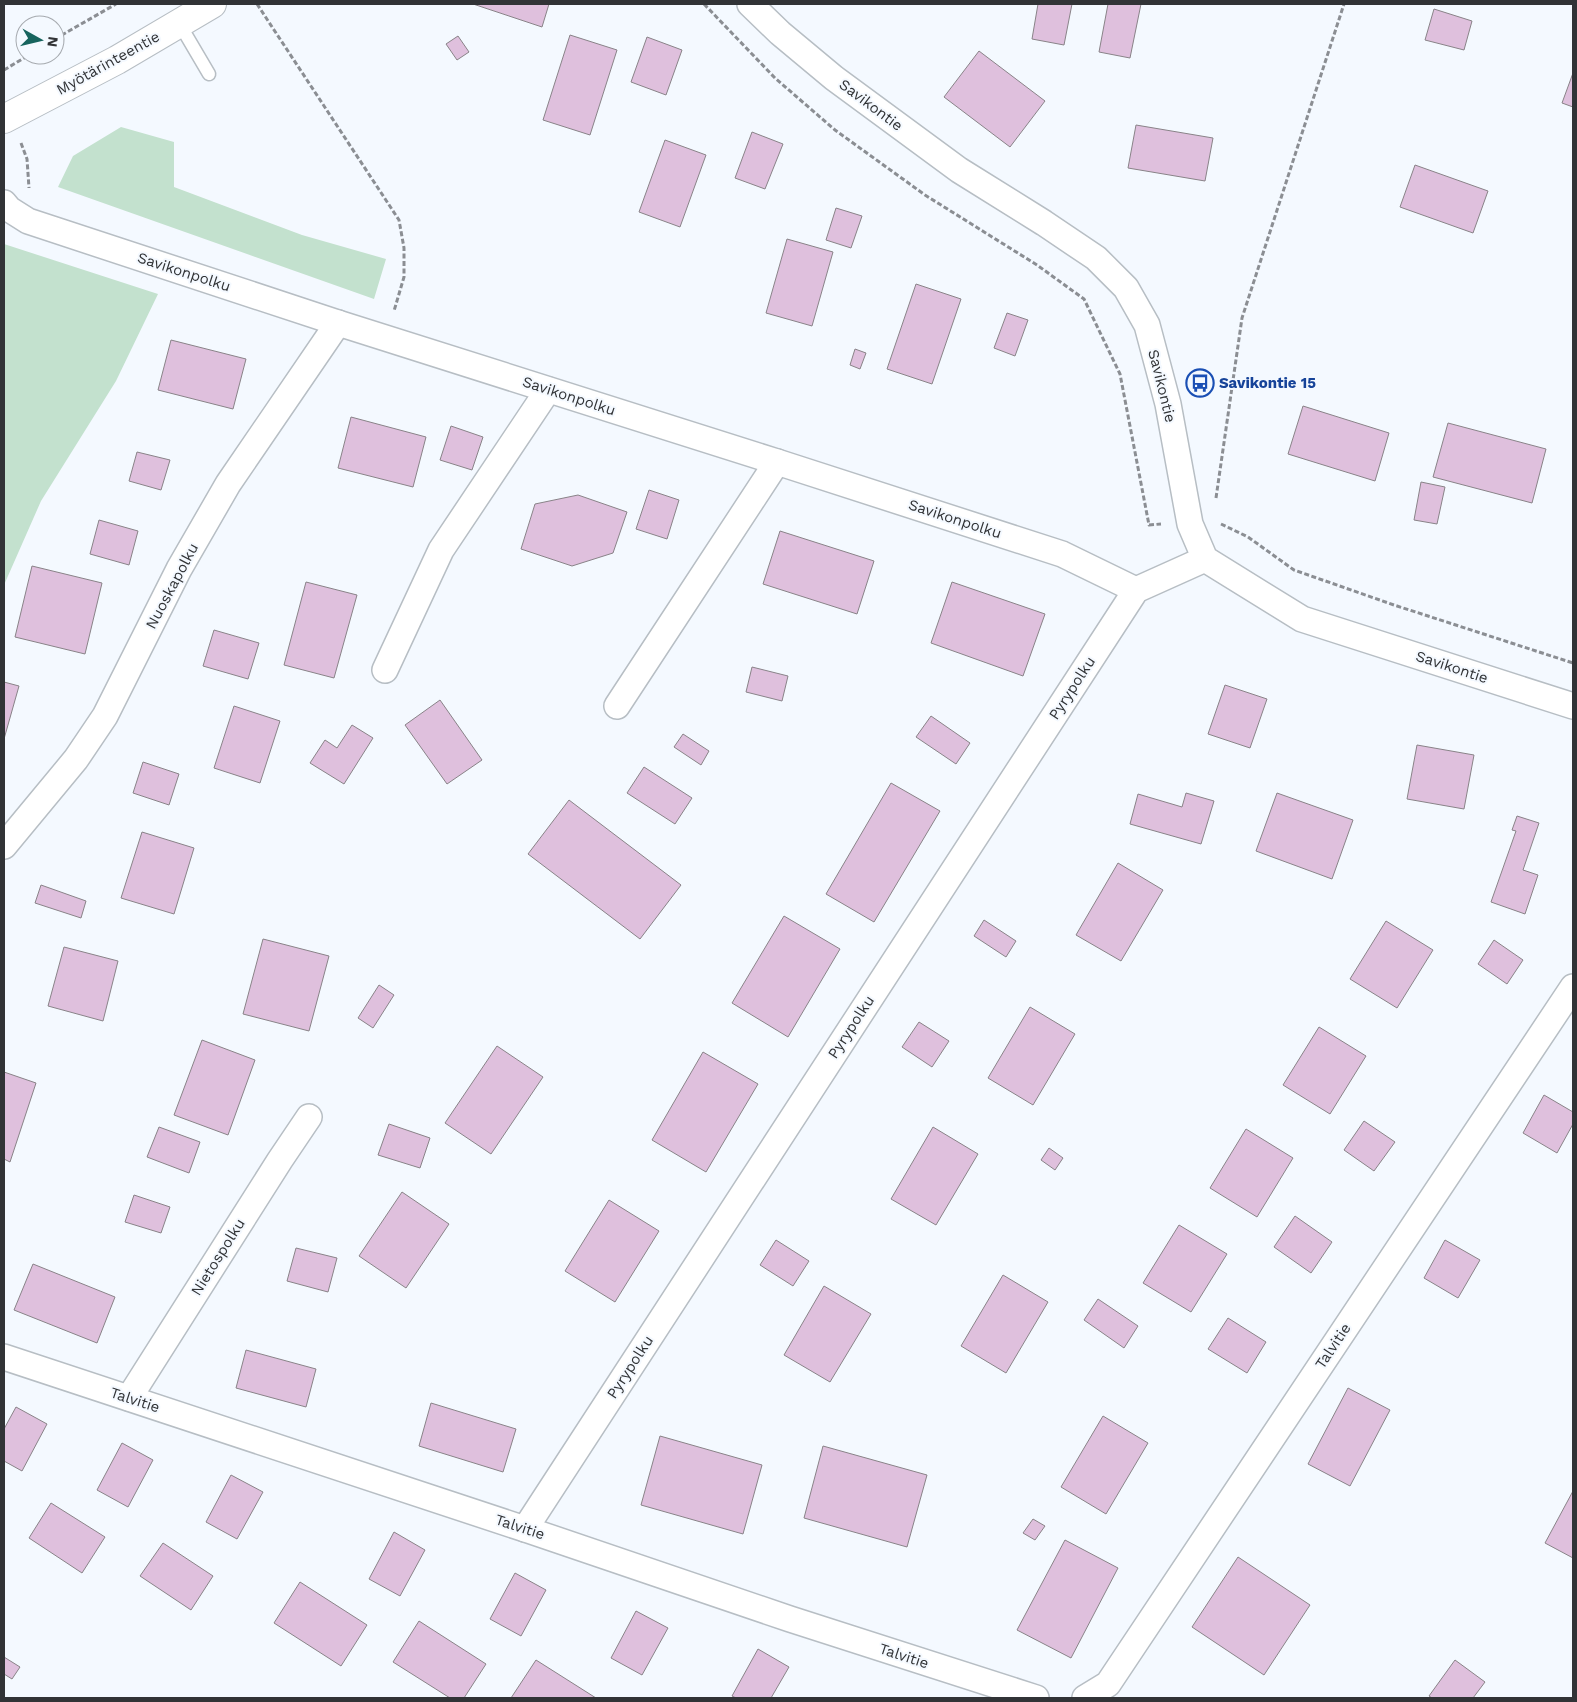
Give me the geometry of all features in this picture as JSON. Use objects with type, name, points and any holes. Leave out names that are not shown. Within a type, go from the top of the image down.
[{"type":"street","name":"Myötärinteentie","points":[[7,118],[117,60],[212,4]]},
{"type":"street","name":"Savikontie","points":[[750,4],[780,33],[834,78],[959,170],[1096,258],[1126,288],[1147,325],[1202,522],[1205,558],[1302,619],[1573,706]]},
{"type":"street","name":"Savikonpolku","points":[[4,203],[9,210],[28,221],[338,323],[1062,554],[1136,590]]},
{"type":"street","name":"Nuoskapolku","points":[[4,846],[76,759],[105,716],[179,569],[228,484],[338,323]]},
{"type":"street","points":[[385,670],[442,550],[548,390]]},
{"type":"street","points":[[617,706],[777,462]]},
{"type":"street","points":[[1136,590],[1205,558]]},
{"type":"street","name":"Pyrypolku","points":[[525,1529],[1136,590]]},
{"type":"street","name":"Talvitie","points":[[1085,1698],[1108,1684],[1573,987]]},
{"type":"street","name":"Nietospolku","points":[[129,1398],[280,1160],[310,1117]]},
{"type":"street","name":"Talvitie","points":[[4,1357],[525,1529],[790,1619],[1036,1698]]},
{"type":"lane","points":[[179,23],[208,74]]},
{"type":"path","points":[[65,34],[116,4]]},
{"type":"path","points":[[257,4],[399,220],[404,248],[404,277],[387,338]]},
{"type":"path","points":[[704,4],[775,78],[835,130],[925,195],[1037,265],[1084,299],[1120,374],[1149,525],[1202,522],[1230,527],[1248,537],[1294,570],[1394,606],[1573,663]]},
{"type":"path","points":[[1202,522],[1242,318],[1344,4]]},
{"type":"path","points":[[4,70],[15,63]]},
{"type":"path","points":[[7,118],[27,160],[30,195],[28,221]]},
{"type":"green space","points":[[121,127],[174,142],[174,187],[302,235],[386,259],[374,299],[58,187],[73,156]]},
{"type":"green space","points":[[4,244],[158,294],[116,381],[41,501],[4,585]]},
{"type":"building","points":[[473,4],[549,4],[542,27]]},
{"type":"building","points":[[1038,4],[1072,4],[1064,45],[1032,39]]},
{"type":"building","points":[[1108,4],[1141,4],[1130,58],[1099,52]]},
{"type":"building","points":[[1434,9],[1472,21],[1464,50],[1425,40]]},
{"type":"building","points":[[570,35],[617,50],[590,135],[543,120]]},
{"type":"building","points":[[458,36],[469,52],[457,60],[446,44]]},
{"type":"building","points":[[647,37],[682,50],[666,95],[631,82]]},
{"type":"building","points":[[979,51],[1045,101],[1010,147],[944,97]]},
{"type":"building","points":[[1573,73],[1573,107],[1562,103]]},
{"type":"building","points":[[1136,125],[1213,138],[1205,181],[1128,168]]},
{"type":"building","points":[[752,132],[783,144],[765,189],[735,178]]},
{"type":"building","points":[[665,140],[706,155],[680,227],[639,212]]},
{"type":"building","points":[[1415,165],[1488,191],[1473,233],[1400,207]]},
{"type":"building","points":[[836,208],[862,216],[851,248],[826,240]]},
{"type":"building","points":[[787,239],[833,252],[812,326],[766,313]]},
{"type":"building","points":[[916,284],[961,299],[932,384],[887,369]]},
{"type":"building","points":[[1007,313],[1028,320],[1015,356],[994,348]]},
{"type":"building","points":[[171,340],[246,359],[233,409],[158,390]]},
{"type":"building","points":[[855,349],[866,353],[860,369],[850,365]]},
{"type":"building","points":[[1303,406],[1389,433],[1375,481],[1288,454]]},
{"type":"building","points":[[351,417],[426,437],[413,487],[338,468]]},
{"type":"building","points":[[1448,423],[1546,449],[1532,503],[1433,477]]},
{"type":"building","points":[[451,426],[483,437],[472,470],[440,460]]},
{"type":"building","points":[[137,452],[170,460],[161,490],[129,481]]},
{"type":"building","points":[[1421,482],[1445,487],[1437,524],[1414,520]]},
{"type":"building","points":[[649,490],[679,500],[667,539],[636,529]]},
{"type":"building","points":[[578,495],[627,512],[613,553],[572,566],[521,549],[535,504]]},
{"type":"building","points":[[99,520],[138,531],[129,565],[90,554]]},
{"type":"building","points":[[780,531],[874,561],[857,614],[763,584]]},
{"type":"building","points":[[32,566],[102,583],[85,654],[15,637]]},
{"type":"building","points":[[306,582],[357,595],[334,678],[284,665]]},
{"type":"building","points":[[952,582],[1045,614],[1023,676],[931,643]]},
{"type":"building","points":[[214,630],[259,643],[248,679],[203,666]]},
{"type":"building","points":[[752,667],[788,676],[782,701],[746,692]]},
{"type":"building","points":[[4,682],[19,686],[4,739]]},
{"type":"building","points":[[1225,685],[1267,699],[1250,748],[1208,734]]},
{"type":"building","points":[[440,700],[482,760],[447,784],[405,725]]},
{"type":"building","points":[[234,706],[280,721],[260,783],[214,768]]},
{"type":"building","points":[[931,716],[970,743],[956,764],[916,737]]},
{"type":"building","points":[[352,725],[373,738],[344,784],[310,763],[325,740],[337,748]]},
{"type":"building","points":[[683,734],[709,751],[701,765],[674,747]]},
{"type":"building","points":[[1417,745],[1474,755],[1464,809],[1407,799]]},
{"type":"building","points":[[143,762],[179,774],[169,805],[133,793]]},
{"type":"building","points":[[644,767],[692,798],[675,824],[627,793]]},
{"type":"building","points":[[891,783],[940,811],[874,922],[826,894]]},
{"type":"building","points":[[1186,793],[1214,801],[1201,844],[1130,824],[1138,794],[1182,807]]},
{"type":"building","points":[[1277,793],[1353,820],[1332,879],[1256,851]]},
{"type":"building","points":[[569,800],[681,885],[640,939],[528,854]]},
{"type":"building","points":[[1517,816],[1539,823],[1523,870],[1538,875],[1525,914],[1491,902],[1516,831],[1512,830]]},
{"type":"building","points":[[142,832],[194,848],[174,914],[121,898]]},
{"type":"building","points":[[1118,863],[1163,890],[1121,961],[1076,935]]},
{"type":"building","points":[[41,885],[86,901],[81,918],[35,903]]},
{"type":"building","points":[[784,916],[840,949],[788,1037],[732,1003]]},
{"type":"building","points":[[984,920],[1016,941],[1006,957],[974,936]]},
{"type":"building","points":[[1386,921],[1433,950],[1397,1008],[1350,979]]},
{"type":"building","points":[[263,939],[329,956],[309,1031],[243,1014]]},
{"type":"building","points":[[1494,940],[1523,960],[1507,984],[1478,964]]},
{"type":"building","points":[[64,947],[118,961],[103,1021],[48,1006]]},
{"type":"building","points":[[379,985],[394,995],[373,1028],[358,1018]]},
{"type":"building","points":[[1030,1007],[1075,1034],[1033,1105],[988,1078]]},
{"type":"building","points":[[919,1022],[949,1041],[932,1067],[902,1047]]},
{"type":"building","points":[[1319,1027],[1366,1056],[1330,1114],[1283,1085]]},
{"type":"building","points":[[202,1040],[255,1060],[228,1135],[174,1115]]},
{"type":"building","points":[[497,1046],[543,1077],[491,1154],[445,1123]]},
{"type":"building","points":[[703,1052],[758,1084],[706,1172],[652,1140]]},
{"type":"building","points":[[4,1072],[36,1083],[10,1162],[4,1159]]},
{"type":"building","points":[[1544,1095],[1573,1112],[1573,1124],[1557,1153],[1523,1133]]},
{"type":"building","points":[[1364,1121],[1395,1142],[1374,1171],[1344,1150]]},
{"type":"building","points":[[389,1124],[430,1138],[420,1168],[378,1155]]},
{"type":"building","points":[[159,1127],[200,1142],[189,1173],[147,1157]]},
{"type":"building","points":[[933,1127],[978,1154],[936,1225],[891,1199]]},
{"type":"building","points":[[1246,1129],[1293,1158],[1257,1217],[1210,1188]]},
{"type":"building","points":[[1049,1148],[1063,1158],[1055,1170],[1041,1160]]},
{"type":"building","points":[[402,1192],[449,1224],[406,1288],[359,1256]]},
{"type":"building","points":[[134,1195],[170,1207],[161,1233],[125,1222]]},
{"type":"building","points":[[609,1200],[659,1231],[615,1302],[565,1271]]},
{"type":"building","points":[[1295,1216],[1332,1242],[1311,1273],[1274,1247]]},
{"type":"building","points":[[1179,1225],[1227,1254],[1191,1312],[1143,1283]]},
{"type":"building","points":[[776,1240],[809,1261],[793,1286],[760,1265]]},
{"type":"building","points":[[1445,1240],[1480,1260],[1458,1298],[1424,1278]]},
{"type":"building","points":[[296,1248],[337,1258],[328,1292],[287,1281]]},
{"type":"building","points":[[33,1264],[115,1297],[97,1343],[14,1310]]},
{"type":"building","points":[[1003,1275],[1048,1302],[1006,1373],[961,1346]]},
{"type":"building","points":[[824,1286],[871,1314],[830,1382],[784,1355]]},
{"type":"building","points":[[1098,1299],[1138,1326],[1124,1348],[1084,1320]]},
{"type":"building","points":[[1228,1318],[1266,1342],[1247,1373],[1208,1349]]},
{"type":"building","points":[[246,1350],[316,1369],[306,1407],[236,1388]]},
{"type":"building","points":[[1348,1388],[1390,1410],[1350,1486],[1308,1464]]},
{"type":"building","points":[[431,1403],[516,1429],[503,1472],[419,1446]]},
{"type":"building","points":[[16,1407],[47,1424],[22,1471],[4,1461],[4,1429]]},
{"type":"building","points":[[1103,1416],[1148,1443],[1106,1514],[1061,1487]]},
{"type":"building","points":[[660,1436],[762,1465],[743,1534],[641,1505]]},
{"type":"building","points":[[122,1443],[153,1460],[128,1507],[97,1490]]},
{"type":"building","points":[[823,1446],[927,1475],[907,1547],[804,1518]]},
{"type":"building","points":[[231,1475],[263,1492],[237,1539],[206,1522]]},
{"type":"building","points":[[1573,1491],[1573,1558],[1545,1543]]},
{"type":"building","points":[[51,1503],[105,1537],[82,1573],[29,1538]]},
{"type":"building","points":[[1033,1519],[1045,1526],[1035,1540],[1023,1533]]},
{"type":"building","points":[[394,1532],[425,1550],[400,1596],[369,1579]]},
{"type":"building","points":[[1065,1540],[1118,1568],[1071,1658],[1017,1630]]},
{"type":"building","points":[[163,1543],[213,1576],[191,1610],[140,1576]]},
{"type":"building","points":[[1238,1557],[1310,1605],[1264,1675],[1192,1627]]},
{"type":"building","points":[[515,1573],[546,1590],[521,1636],[490,1619]]},
{"type":"building","points":[[300,1582],[367,1625],[341,1666],[274,1623]]},
{"type":"building","points":[[636,1611],[668,1628],[642,1675],[611,1658]]},
{"type":"building","points":[[419,1621],[486,1664],[464,1698],[450,1698],[393,1662]]},
{"type":"building","points":[[758,1649],[789,1667],[771,1698],[736,1698],[732,1696]]},
{"type":"building","points":[[4,1657],[20,1667],[12,1679],[4,1674]]},
{"type":"building","points":[[536,1660],[596,1698],[511,1698]]},
{"type":"building","points":[[1455,1660],[1485,1682],[1473,1698],[1432,1698],[1429,1696]]},
{"type":"place","name":"Savikontie 15","points":[[1200,383]]}]
